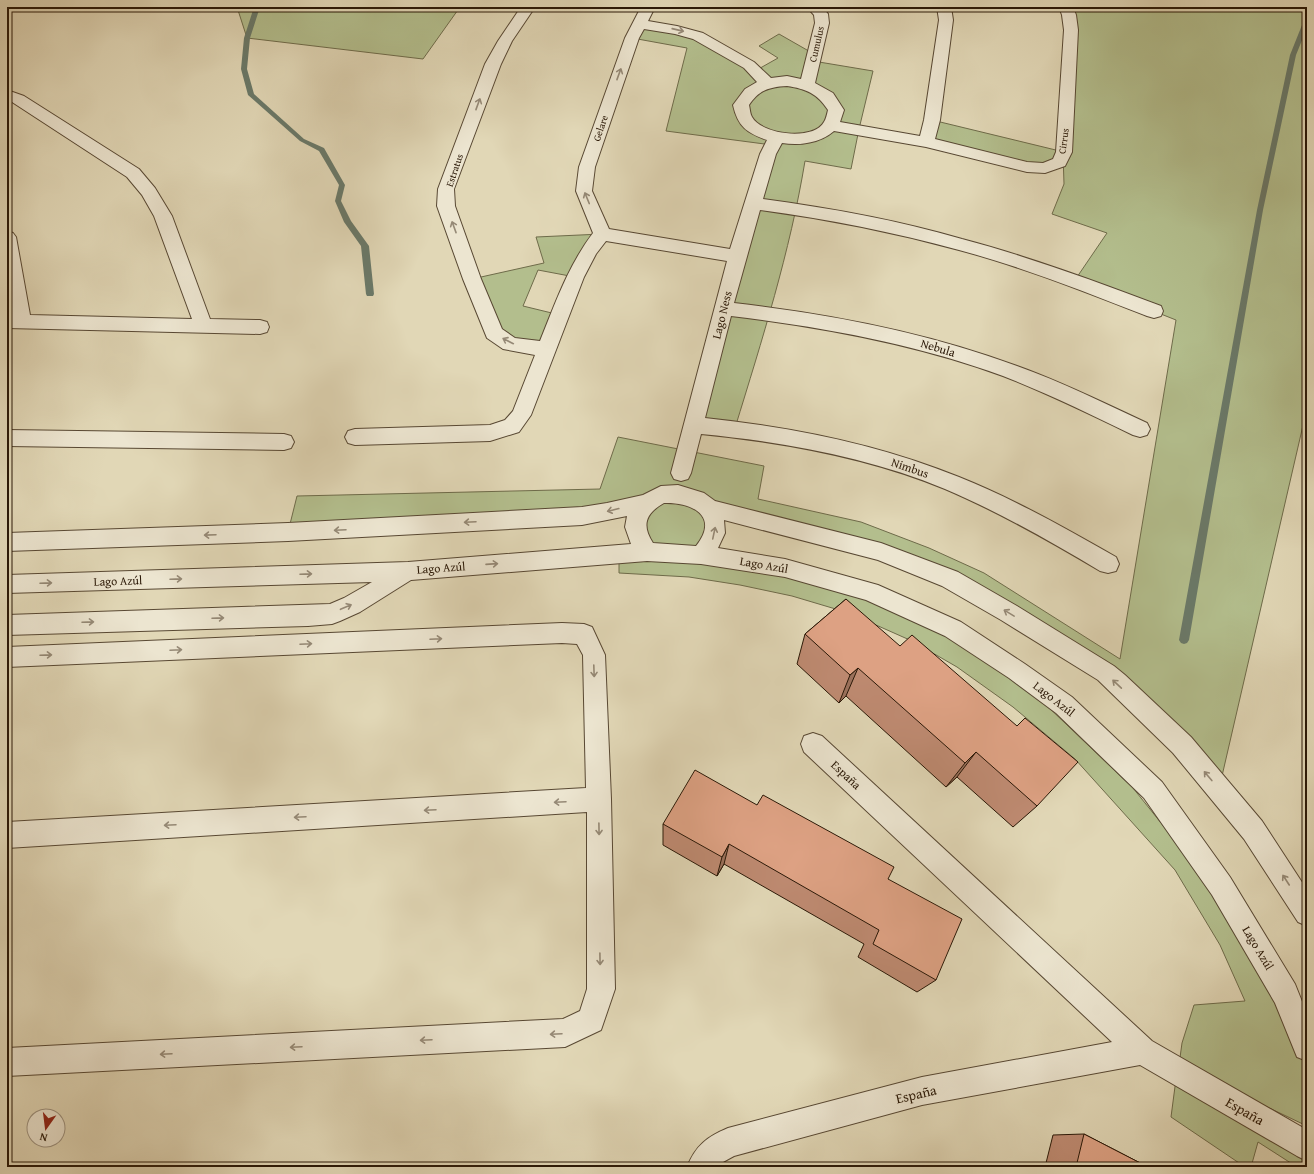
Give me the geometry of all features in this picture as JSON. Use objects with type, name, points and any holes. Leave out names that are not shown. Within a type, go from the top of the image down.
[{"type":"street","name":"Estratus","points":[[528,7],[505,41],[493,64],[446,189],[446,206],[472,279],[494,332],[510,344],[546,349]]},
{"type":"street","name":"Gelare","points":[[602,234],[584,192],[587,167],[632,38],[648,7]]},
{"type":"street","name":"Cumulus","points":[[807,84],[822,23],[821,14],[814,7]]},
{"type":"street","points":[[926,142],[932,120],[946,20],[944,7]]},
{"type":"street","name":"Cirrus","points":[[831,125],[926,142],[1027,167],[1045,168],[1059,162],[1064,152],[1071,30],[1069,15],[1066,7]]},
{"type":"street","points":[[639,24],[677,30],[698,36],[749,65],[767,83]]},
{"type":"street","points":[[787,81],[807,84],[827,96],[836,110],[831,125],[817,134],[798,139],[776,138],[759,132],[744,119],[741,105],[750,92],[767,83],[787,81]]},
{"type":"street","points":[[7,95],[18,98],[133,173],[145,187],[162,216],[203,324]]},
{"type":"street","name":"Lago Ness","points":[[679,483],[737,256],[768,154],[776,138]]},
{"type":"street","points":[[752,203],[865,221],[934,237],[1004,257],[1074,280],[1154,311]]},
{"type":"street","points":[[355,437],[490,433],[512,426],[521,415],[575,277],[589,251],[602,234],[737,256]]},
{"type":"street","points":[[7,237],[15,321],[203,324],[260,327]]},
{"type":"street","name":"Nebula","points":[[724,309],[843,325],[917,342],[991,364],[1050,388],[1140,429]]},
{"type":"street","name":"Nimbus","points":[[692,429],[735,428],[798,438],[861,452],[923,472],[985,497],[1047,528],[1108,564]]},
{"type":"street","points":[[7,438],[284,442]]},
{"type":"street","points":[[7,542],[296,532],[567,517],[607,512],[648,502],[679,483],[708,508],[715,522],[715,534],[710,544],[701,555]]},
{"type":"street","points":[[647,552],[638,540],[634,523],[641,509],[648,502]]},
{"type":"street","points":[[708,508],[881,552],[950,579],[1009,613],[1106,673],[1182,745],[1253,830],[1307,913]]},
{"type":"street","name":"Lago Azúl","points":[[7,584],[408,571],[647,552],[701,555],[785,568],[870,592],[953,629],[1017,671],[1064,705],[1153,790],[1221,886],[1285,994],[1307,1047]]},
{"type":"street","points":[[7,625],[332,614],[352,605],[408,571]]},
{"type":"street","points":[[133,652],[138,620]]},
{"type":"street","points":[[7,657],[554,633],[584,634],[594,655],[599,799],[600,989],[591,1020],[565,1033],[7,1062]]},
{"type":"street","name":"España","points":[[813,744],[1142,1051],[1307,1146]]},
{"type":"street","points":[[7,835],[599,799]]},
{"type":"street","name":"España","points":[[702,1167],[713,1152],[728,1143],[922,1091],[1142,1051]]},
{"type":"green space","points":[[237,7],[460,7],[423,59],[247,38]]},
{"type":"green space","points":[[1066,7],[1307,7],[1307,408],[1219,789],[1106,673],[950,579],[709,508],[701,555],[647,552],[641,509],[288,532],[297,496],[600,489],[618,437],[764,466],[758,499],[861,522],[929,548],[984,573],[1120,659],[1176,320],[1075,280],[1107,233],[1052,214],[1064,184],[1063,153],[1045,168],[926,142],[932,120],[1064,152]]},
{"type":"green space","points":[[639,24],[677,30],[755,71],[778,58],[759,46],[779,34],[814,54],[813,61],[873,71],[851,169],[805,161],[792,229],[765,329],[735,428],[694,425],[772,145],[666,131],[687,48],[632,38]]},
{"type":"green space","points":[[602,234],[575,277],[538,270],[523,306],[560,315],[546,349],[510,344],[472,279],[544,263],[536,237]]},
{"type":"green space","points":[[647,555],[784,574],[854,594],[940,630],[1004,672],[1044,703],[1133,788],[1210,884],[1259,964],[1307,1070],[1307,1126],[1179,1065],[1182,1043],[1194,1005],[1245,1001],[1220,945],[1175,870],[1075,759],[1013,707],[957,667],[912,641],[849,613],[792,596],[740,585],[689,577],[619,573],[619,557]]},
{"type":"green space","points":[[1176,1079],[1307,1150],[1307,1167],[1297,1167],[1258,1142],[1251,1167],[1245,1167],[1171,1117]]},
{"type":"building","points":[[846,599],[900,646],[912,635],[1017,726],[1025,718],[1078,762],[1037,806],[976,752],[965,763],[858,668],[850,675],[805,634]]},
{"type":"building","points":[[695,770],[757,805],[763,795],[894,867],[888,879],[962,919],[936,980],[873,944],[879,930],[729,844],[722,857],[663,824]]},
{"type":"building","points":[[1084,1134],[1148,1167],[1076,1167]]},
{"type":"waterway","points":[[257,7],[247,38],[244,69],[251,95],[302,140],[322,150],[342,185],[338,201],[348,222],[365,246],[370,294]]},
{"type":"waterway","points":[[1184,640],[1260,210],[1293,55],[1307,20]]}]
